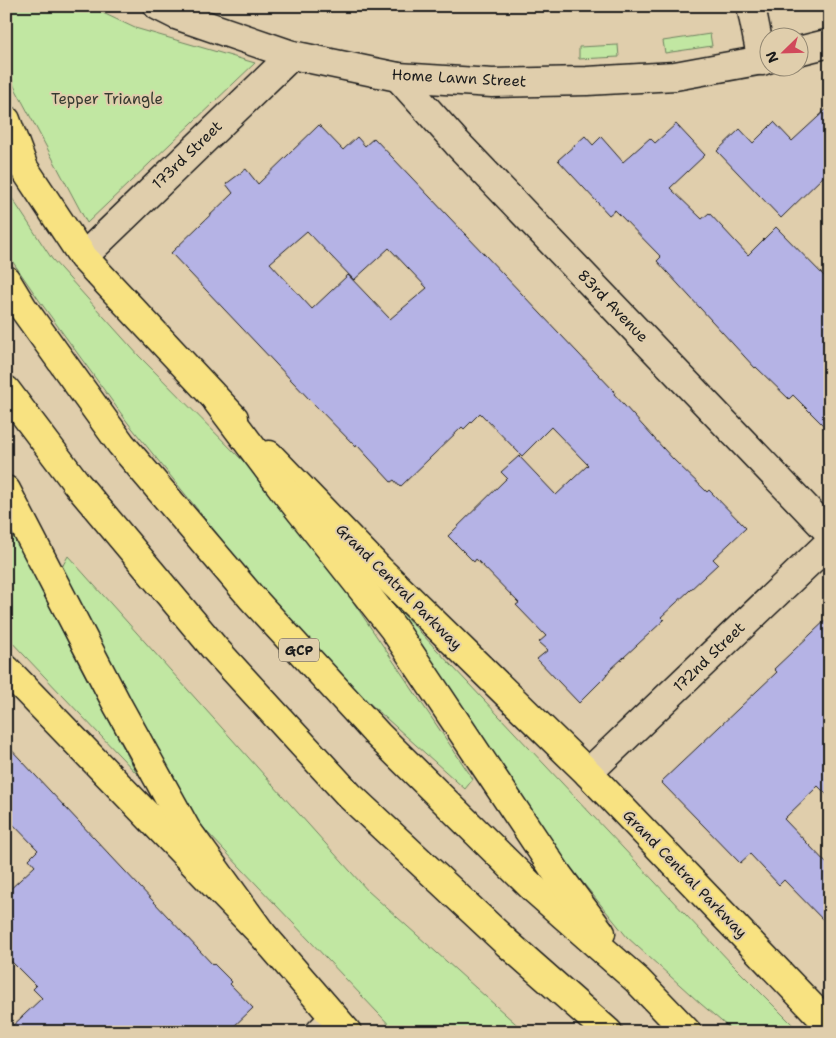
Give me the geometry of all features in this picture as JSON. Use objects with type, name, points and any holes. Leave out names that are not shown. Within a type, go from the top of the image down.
[{"type":"main road","name":"Grand Central Parkway","points":[[6,120],[24,168],[83,257],[217,402],[379,569],[588,773],[830,1026]]},
{"type":"main road","name":"GCP","points":[[6,280],[23,308],[121,444],[251,598],[378,735],[535,890],[637,980],[687,1032]]},
{"type":"main road","points":[[6,390],[77,484],[216,650],[349,795],[507,943],[608,1032]]},
{"type":"main road","points":[[217,402],[287,494],[394,628],[558,875],[637,980]]},
{"type":"main road","points":[[6,490],[118,706],[186,829],[262,934],[334,1027]]},
{"type":"main road","points":[[6,669],[262,934]]},
{"type":"street","name":"Home Lawn Street","points":[[158,6],[176,15],[292,55],[398,77],[492,83],[587,81],[675,76],[758,61]]},
{"type":"street","points":[[751,6],[758,33]]},
{"type":"street","points":[[808,49],[829,44]]},
{"type":"street","name":"173rd Street","points":[[83,257],[292,55]]},
{"type":"street","name":"83rd Avenue","points":[[398,77],[457,143],[830,533]]},
{"type":"street","name":"172nd Street","points":[[588,773],[830,542]]},
{"type":"green space","name":"Tepper Triangle","points":[[6,6],[88,6],[135,28],[255,63],[87,223],[14,86],[6,58]]},
{"type":"green space","points":[[710,34],[712,46],[665,53],[663,41]]},
{"type":"green space","points":[[618,45],[619,57],[579,59],[579,47]]},
{"type":"green space","points":[[6,189],[52,259],[139,356],[258,476],[310,538],[473,779],[465,789],[357,692],[247,571],[128,423],[6,252]]},
{"type":"green space","points":[[6,520],[80,666],[138,775],[6,636]]},
{"type":"green space","points":[[68,556],[368,891],[525,1032],[396,1032],[207,832],[170,786],[61,569]]},
{"type":"green space","points":[[374,583],[732,964],[800,1032],[734,1032],[627,937],[562,857]]},
{"type":"building","points":[[830,106],[830,170],[781,218],[717,151],[740,129],[753,143],[774,122],[792,141]]},
{"type":"building","points":[[676,124],[705,155],[670,188],[702,219],[709,213],[748,255],[776,227],[830,282],[830,432],[793,395],[789,399],[755,368],[657,261],[661,257],[615,210],[609,215],[558,160],[585,136],[593,145],[601,137],[623,162],[650,138],[655,143]]},
{"type":"building","points":[[319,125],[343,150],[357,137],[365,146],[374,138],[615,392],[614,394],[673,459],[707,492],[709,490],[746,528],[713,559],[718,564],[661,617],[664,620],[610,670],[579,703],[537,659],[548,650],[539,642],[546,636],[516,605],[519,603],[476,559],[474,562],[448,536],[507,478],[501,472],[519,456],[556,495],[588,465],[551,427],[522,456],[480,413],[464,429],[462,427],[400,487],[394,480],[391,482],[357,445],[356,447],[310,400],[171,253],[233,193],[226,184],[246,169],[258,184]],"holes":[[[307,231],[354,280],[389,248],[427,288],[390,319],[348,275],[312,309],[270,263]]]},
{"type":"building","points":[[830,616],[830,798],[818,786],[784,819],[830,867],[830,927],[784,880],[779,885],[750,854],[740,863],[661,782],[777,672],[774,669]]},
{"type":"building","points":[[6,744],[213,965],[232,982],[230,984],[253,1008],[228,1032],[6,1032],[42,998],[33,989],[36,986],[6,956],[6,893],[35,866],[29,859],[38,850],[6,817]]}]
